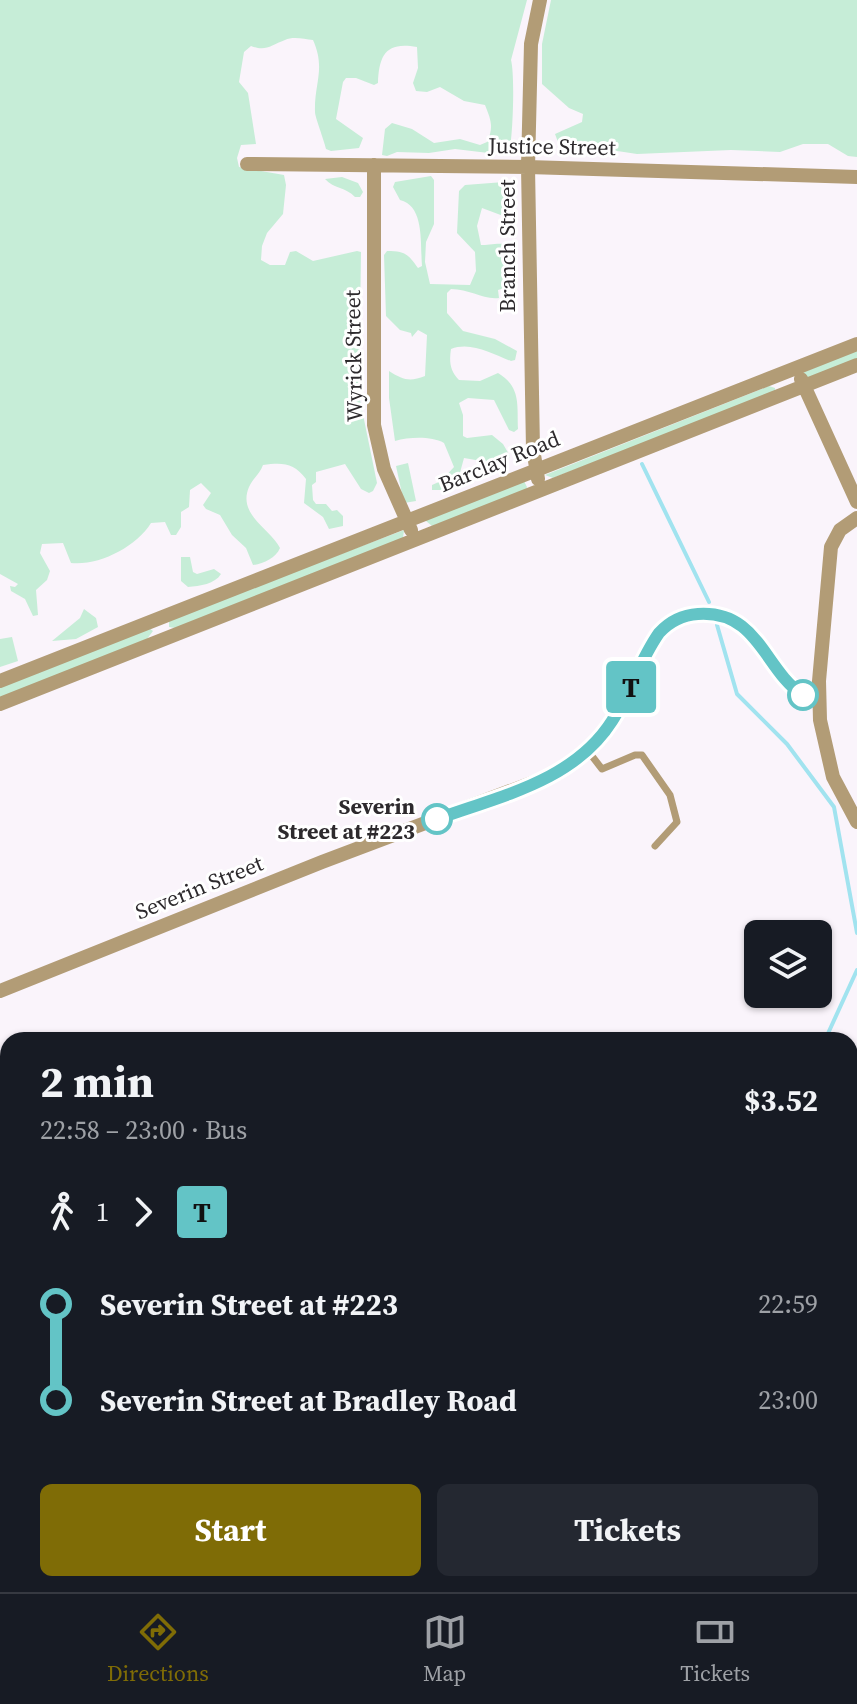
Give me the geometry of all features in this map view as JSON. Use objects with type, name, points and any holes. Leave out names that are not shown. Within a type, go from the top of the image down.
[{"type":"street","name":"Branch Street","points":[[540,0],[531,44],[528,167],[535,470],[543,490]]},
{"type":"street","name":"Justice Street","points":[[247,164],[528,167],[857,177]]},
{"type":"street","name":"Wyrick Street","points":[[374,165],[374,425],[384,469],[414,538]]},
{"type":"street","name":"Barclay Road","points":[[0,681],[857,344]]},
{"type":"street","name":"Barclay Road","points":[[0,704],[857,365]]},
{"type":"street","points":[[794,368],[805,385],[857,502]]},
{"type":"street","points":[[857,518],[840,530],[831,547],[818,700],[822,736],[833,777],[857,822]]},
{"type":"street","name":"Severin Street","points":[[0,991],[322,862],[558,773],[588,751],[612,721],[659,633],[671,622],[693,614],[715,615],[741,626],[767,652],[792,687],[818,700]]},
{"type":"street","points":[[157,619],[164,639]]},
{"type":"lane","points":[[588,751],[602,769],[642,755],[670,795],[677,822],[655,846]]},
{"type":"green space","points":[[0,0],[527,0],[511,60],[512,121],[509,153],[505,155],[455,149],[382,155],[385,129],[392,123],[412,129],[434,143],[460,139],[480,145],[487,142],[489,137],[491,124],[485,105],[464,101],[440,87],[427,92],[416,91],[413,83],[418,68],[417,47],[398,46],[386,52],[380,65],[378,83],[374,85],[356,78],[346,78],[336,119],[363,138],[359,148],[331,151],[326,149],[315,115],[319,59],[313,40],[291,38],[265,48],[251,46],[244,52],[239,82],[248,93],[256,144],[241,145],[237,158],[239,167],[284,175],[286,185],[283,214],[267,233],[261,260],[270,265],[285,265],[290,252],[296,251],[313,261],[361,252],[359,395],[377,483],[369,493],[361,489],[345,464],[316,472],[316,482],[312,485],[316,504],[326,504],[332,511],[337,510],[343,516],[343,526],[329,529],[323,517],[304,503],[306,479],[297,470],[282,464],[263,465],[249,487],[247,497],[251,514],[280,548],[265,562],[253,565],[246,548],[232,535],[220,515],[206,509],[203,505],[211,493],[201,483],[190,490],[189,507],[181,512],[181,527],[176,535],[171,535],[165,522],[151,523],[136,540],[116,553],[82,563],[71,563],[63,543],[42,544],[40,553],[50,571],[47,580],[36,590],[38,615],[33,616],[25,599],[11,591],[10,586],[18,584],[0,574]]},
{"type":"green space","points":[[551,0],[857,0],[857,157],[848,156],[828,144],[803,144],[780,152],[731,150],[637,154],[558,142],[555,134],[582,122],[583,114],[569,108],[542,84],[542,44]]},
{"type":"green space","points":[[431,176],[434,180],[434,224],[426,242],[425,262],[430,284],[470,285],[476,271],[475,252],[457,233],[459,191],[465,185],[504,182],[508,185],[506,200],[511,219],[482,208],[477,226],[481,245],[507,245],[515,259],[511,283],[498,290],[499,298],[458,289],[447,293],[447,313],[463,331],[495,339],[517,351],[515,360],[511,361],[481,349],[459,347],[451,349],[450,358],[452,370],[459,380],[480,381],[498,373],[511,384],[516,397],[518,429],[514,432],[509,430],[494,400],[468,398],[459,403],[463,415],[463,436],[492,435],[503,444],[510,456],[506,465],[496,467],[493,463],[464,458],[458,480],[452,488],[443,490],[432,490],[432,485],[441,481],[454,467],[444,443],[420,438],[395,441],[389,398],[389,371],[407,379],[425,376],[427,335],[418,330],[412,337],[411,333],[400,330],[386,316],[384,255],[387,251],[402,253],[409,256],[418,268],[422,266],[417,218],[414,210],[400,200],[393,187],[395,182]]},
{"type":"green space","points":[[342,177],[358,183],[363,192],[360,197],[325,179]]},
{"type":"green space","points":[[857,350],[857,361],[818,377],[803,377],[804,372]]},
{"type":"green space","points":[[769,386],[775,388],[775,392],[553,478],[545,475]]},
{"type":"green space","points":[[408,463],[416,501],[404,503],[396,466]]},
{"type":"green space","points":[[524,481],[526,490],[432,526],[426,521],[427,518]]},
{"type":"green space","points":[[404,530],[403,538],[175,628],[169,627],[169,619]]},
{"type":"green space","points":[[181,557],[190,557],[193,572],[197,574],[214,569],[221,574],[211,582],[188,587],[181,581]]},
{"type":"green space","points":[[84,609],[96,618],[98,627],[76,639],[52,641],[80,618]]},
{"type":"green space","points":[[149,628],[153,631],[147,639],[0,698],[0,685]]},
{"type":"green space","points":[[12,637],[18,661],[0,667],[0,639]]},
{"type":"waterway","points":[[642,464],[709,602]]},
{"type":"waterway","points":[[717,625],[737,694],[787,744],[834,807],[857,933]]},
{"type":"waterway","points":[[829,1032],[857,970]]},
{"type":"bus line","name":"T","points":[[437,819],[538,782],[575,763],[592,748],[612,721],[659,633],[671,622],[686,616],[715,615],[741,626],[767,652],[792,687],[803,695]]},
{"type":"place","name":"Severin Street at #223","points":[[437,819]]}]
